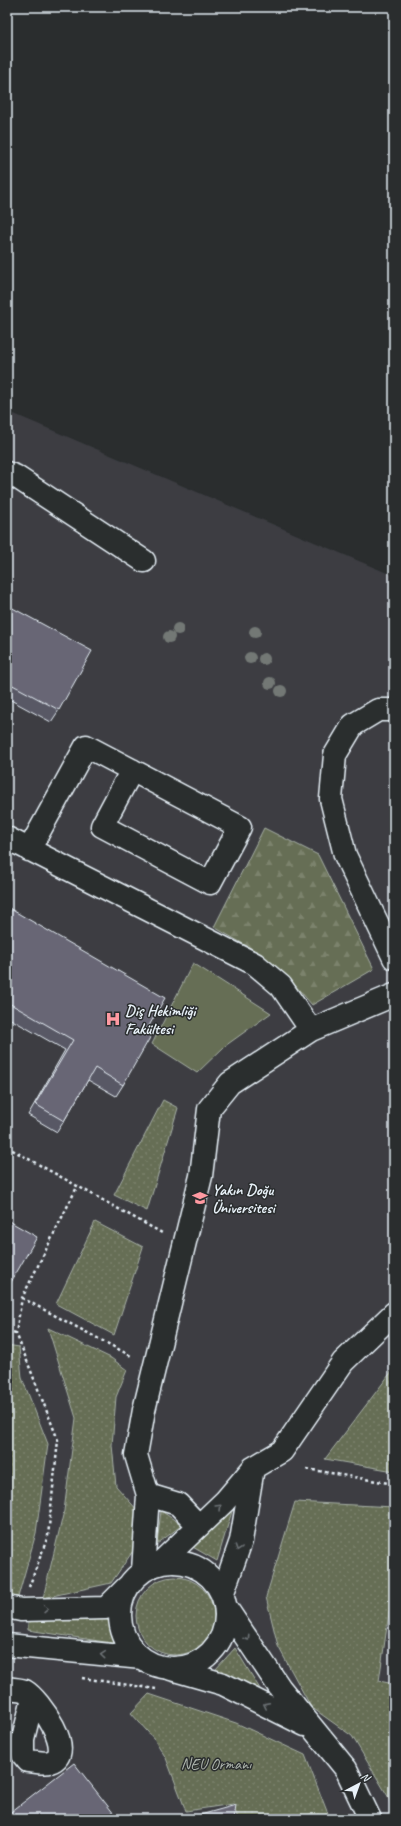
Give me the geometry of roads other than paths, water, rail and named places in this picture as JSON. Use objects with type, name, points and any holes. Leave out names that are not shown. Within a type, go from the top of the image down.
[{"type":"street","points":[[7,473],[15,476],[144,561]]},
{"type":"street","points":[[394,710],[378,710],[353,725],[335,755],[331,799],[345,855],[394,958]]},
{"type":"street","points":[[29,850],[86,746],[132,770],[240,827],[210,884],[102,826],[132,770]]},
{"type":"street","points":[[7,838],[254,964],[281,986],[311,1030]]},
{"type":"street","points":[[144,1573],[148,1495],[136,1455],[144,1410],[202,1176],[209,1109],[230,1084],[311,1030],[394,995]]},
{"type":"street","points":[[14,1608],[106,1608],[199,1526],[225,1501],[253,1468],[282,1451],[343,1362],[394,1313]]},
{"type":"street","points":[[168,1668],[199,1662],[212,1651],[221,1638],[226,1622],[224,1600],[240,1542],[253,1468]]},
{"type":"street","points":[[148,1495],[178,1504],[199,1526]]},
{"type":"street","points":[[313,1729],[223,1684],[150,1664],[130,1647],[121,1627],[119,1616],[122,1600],[144,1573],[175,1562],[190,1564],[204,1572],[215,1582],[224,1600],[280,1688],[346,1769],[370,1819]]},
{"type":"street","points":[[7,1645],[142,1658]]},
{"type":"street","points":[[7,1688],[25,1691],[33,1698]]},
{"type":"place","name":"Diş Hekimliği Fakültesi","points":[[113,1019]]},
{"type":"place","name":"Yakın Doğu Üniversitesi","points":[[200,1198]]},
{"type":"park label","name":"NEU Ormanı","points":[[216,1763]]}]
